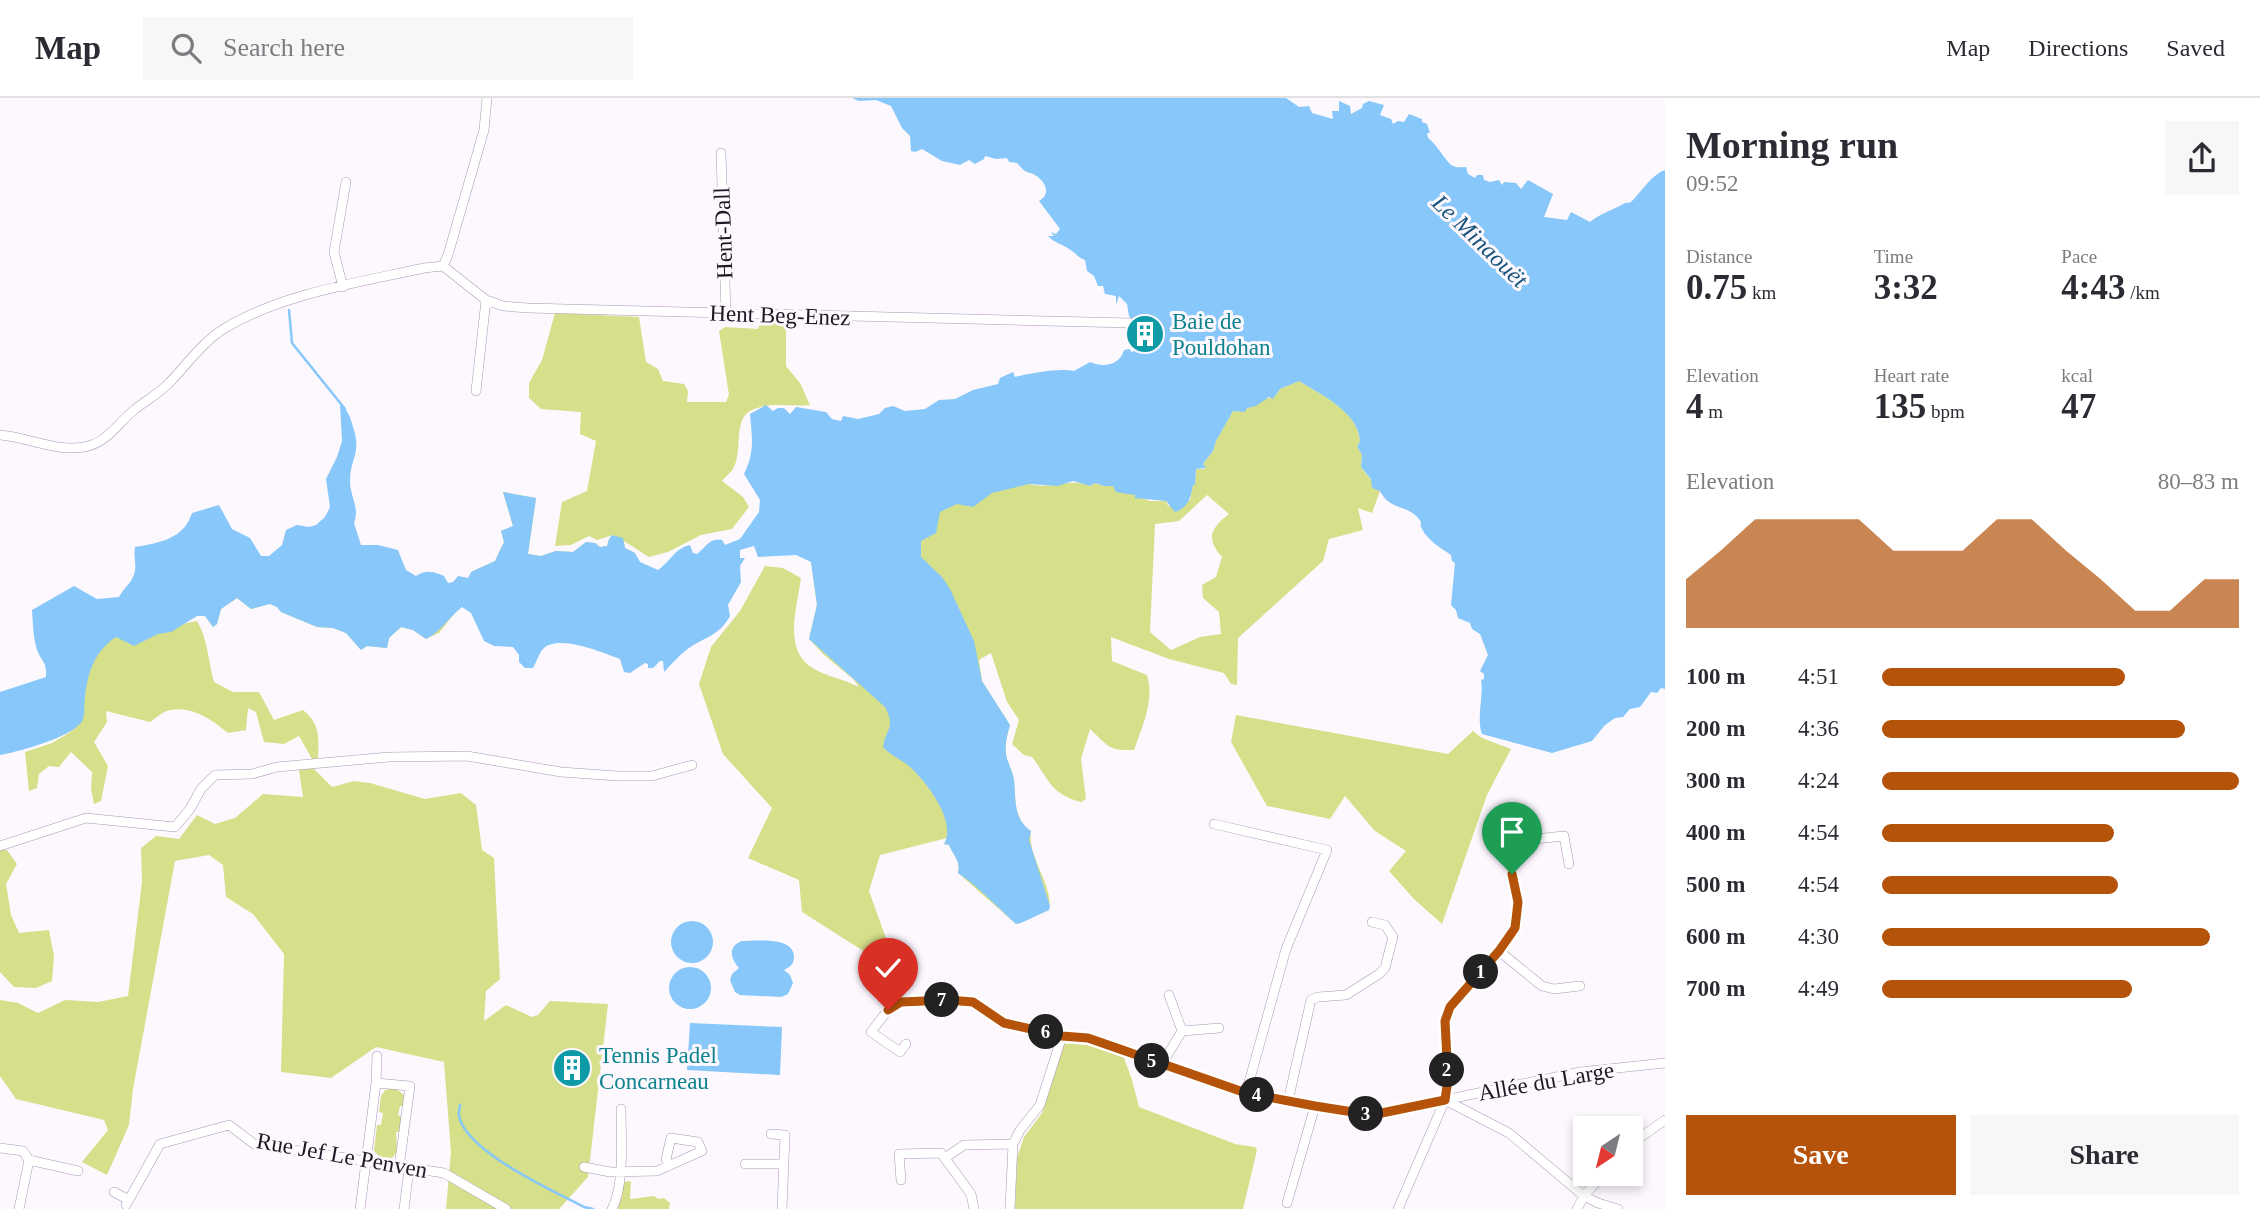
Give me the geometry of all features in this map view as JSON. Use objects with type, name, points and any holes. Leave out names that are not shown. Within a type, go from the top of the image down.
[{"type":"street","points":[[0,435],[61,447],[83,447],[102,442],[134,410],[167,385],[200,348],[224,328],[276,305],[424,268],[443,266],[484,131],[487,98]]},
{"type":"street","name":"Hent-Dall","points":[[721,152],[726,313]]},
{"type":"street","points":[[343,287],[334,252],[346,182]]},
{"type":"street","name":"Hent Beg-Enez","points":[[443,266],[486,300],[503,306],[528,309],[1129,323]]},
{"type":"street","points":[[476,391],[486,300]]},
{"type":"street","points":[[0,846],[86,818],[175,827],[190,809],[201,789],[215,775],[252,774],[277,767],[389,757],[467,756],[561,772],[652,776],[692,765]]},
{"type":"street","points":[[1214,824],[1327,850],[1286,949],[1246,1093]]},
{"type":"street","points":[[1398,1209],[1445,1100],[1448,1079],[1445,1021],[1450,1007],[1499,951],[1515,928],[1518,902],[1512,874],[1514,860],[1525,840],[1563,836],[1569,864]]},
{"type":"street","points":[[1288,1101],[1311,1000],[1346,995],[1385,968],[1392,937],[1385,925],[1371,922]]},
{"type":"street","points":[[1499,951],[1542,986],[1554,989],[1580,986]]},
{"type":"street","points":[[1163,1064],[1182,1031],[1169,995]]},
{"type":"street","name":"Allée du Large","points":[[906,1044],[900,1052],[872,1032],[888,1010],[901,1002],[973,1002],[1004,1023],[1062,1036],[1088,1038],[1246,1093],[1372,1115],[1580,1072],[1665,1063]]},
{"type":"street","points":[[1182,1031],[1219,1028]]},
{"type":"street","points":[[1010,1209],[1013,1144],[1020,1130],[1040,1105],[1062,1036]]},
{"type":"street","points":[[360,1209],[377,1056]]},
{"type":"street","points":[[376,1083],[410,1086],[404,1209]]},
{"type":"street","points":[[1445,1100],[1509,1133],[1584,1196],[1618,1209]]},
{"type":"street","points":[[1287,1203],[1315,1106]]},
{"type":"street","points":[[612,1209],[616,1202],[620,1171],[621,1109]]},
{"type":"street","points":[[1643,1135],[1665,1119]]},
{"type":"street","name":"Rue Jef Le Penven","points":[[114,1192],[127,1202],[160,1144],[229,1125],[254,1144],[444,1174],[506,1209]]},
{"type":"street","points":[[771,1134],[785,1135],[782,1209]]},
{"type":"street","points":[[946,1158],[964,1145],[1013,1144]]},
{"type":"street","points":[[0,1148],[23,1151],[29,1160],[78,1171]]},
{"type":"street","points":[[901,1180],[899,1154],[941,1153],[971,1194],[974,1209]]},
{"type":"street","points":[[19,1209],[29,1160]]},
{"type":"street","points":[[745,1164],[784,1164]]},
{"type":"street","points":[[584,1167],[610,1172],[657,1171],[669,1166]]},
{"type":"street","points":[[1577,1209],[1593,1186]]},
{"type":"green space","points":[[555,313],[639,317],[646,362],[658,369],[663,381],[684,384],[688,391],[687,402],[726,402],[729,395],[719,331],[725,327],[758,329],[761,321],[786,320],[786,366],[800,383],[810,405],[761,407],[747,413],[743,419],[736,462],[722,481],[743,497],[749,507],[732,529],[701,535],[668,552],[649,557],[624,541],[625,548],[635,553],[471,572],[495,561],[504,542],[501,531],[513,526],[503,492],[536,498],[528,554],[541,556],[556,551],[573,552],[586,542],[600,547],[607,546],[613,535],[597,540],[589,536],[571,545],[555,546],[562,502],[587,491],[596,441],[580,434],[581,412],[541,409],[529,398],[529,383],[542,360]]},
{"type":"green space","points":[[1299,381],[1328,398],[1346,413],[1358,432],[1360,442],[1357,446],[1362,455],[1361,467],[1380,491],[1372,513],[1358,508],[1363,530],[1329,539],[1323,561],[1238,638],[1237,685],[1231,684],[1224,673],[1169,659],[1111,637],[1112,661],[1147,675],[1149,704],[1134,750],[1113,748],[1090,729],[1081,759],[1086,799],[1081,802],[1056,790],[1032,757],[1024,755],[1012,744],[1019,720],[1007,702],[991,653],[979,660],[982,681],[1010,725],[1006,750],[1014,780],[1016,808],[1021,821],[1031,831],[1033,851],[1048,891],[1049,910],[1016,924],[958,873],[956,858],[949,845],[944,844],[947,838],[880,855],[869,891],[892,955],[889,961],[876,959],[802,912],[799,880],[748,858],[772,808],[723,754],[699,684],[711,647],[740,611],[765,566],[783,568],[801,578],[794,633],[799,654],[805,662],[817,671],[859,687],[809,639],[817,605],[811,562],[883,496],[1104,468],[1029,484],[1045,486],[1075,483],[1090,486],[1095,483],[1113,486],[1150,501],[1166,501],[1168,506],[1190,500],[1196,469],[1205,469],[1203,464],[1213,451],[1233,411],[1244,410],[1274,397],[1280,389]],"holes":[[[1207,495],[1229,514],[1212,534],[1213,544],[1222,557],[1216,577],[1202,585],[1203,598],[1219,612],[1221,634],[1200,637],[1171,650],[1150,632],[1155,524],[1179,521]]]},
{"type":"green space","points":[[230,587],[454,614],[439,633],[426,639],[413,630],[401,627],[389,638],[387,648],[367,646],[361,650],[346,633],[333,628],[317,627],[281,612],[270,604],[251,609],[237,598],[221,609],[217,624],[213,627],[205,616],[197,616],[182,624],[197,621],[201,628],[214,682],[233,692],[259,692],[274,720],[303,710],[309,715],[317,731],[318,758],[312,759],[299,736],[284,744],[264,742],[256,712],[248,708],[246,730],[228,733],[209,719],[187,710],[167,711],[150,722],[106,711],[107,722],[94,742],[108,766],[101,801],[94,804],[92,772],[71,752],[59,767],[49,766],[39,774],[37,788],[29,791],[25,752],[52,743],[74,730],[50,741],[91,645]]},
{"type":"green space","points":[[1236,715],[1448,754],[1473,731],[1482,738],[1511,749],[1487,795],[1442,924],[1414,899],[1389,871],[1406,851],[1375,831],[1345,796],[1330,819],[1267,806],[1231,742]]},
{"type":"green space","points":[[313,768],[332,787],[354,781],[370,783],[425,799],[461,793],[476,805],[482,850],[494,858],[500,979],[486,991],[484,1021],[506,1005],[532,1017],[538,1015],[550,1001],[608,1004],[588,1177],[559,1209],[446,1209],[451,1152],[444,1062],[376,1047],[331,1078],[281,1072],[284,954],[253,914],[226,897],[223,865],[209,855],[175,861],[133,1089],[129,1125],[107,1175],[82,1162],[108,1130],[104,1120],[16,1099],[0,1076],[0,1000],[18,1003],[38,1013],[65,1000],[98,1002],[128,996],[142,882],[141,848],[156,836],[179,839],[197,815],[215,824],[235,818],[263,794],[303,797],[299,770]]},
{"type":"green space","points":[[0,849],[7,850],[17,864],[6,884],[11,915],[19,933],[49,930],[54,956],[52,981],[36,988],[14,987],[0,972]]},
{"type":"green space","points":[[1077,1042],[1123,1055],[1139,1107],[1235,1144],[1255,1147],[1257,1150],[1243,1209],[1015,1209],[1017,1158],[1024,1137],[1042,1113],[1058,1058],[1065,1044]]},
{"type":"green space","points":[[395,1088],[404,1095],[404,1106],[400,1106],[398,1115],[402,1117],[400,1132],[396,1132],[397,1152],[392,1158],[381,1158],[374,1151],[377,1125],[381,1125],[383,1113],[379,1112],[381,1096],[385,1090]]},
{"type":"green space","points":[[631,1181],[630,1199],[654,1196],[658,1199],[664,1198],[670,1203],[669,1209],[618,1209],[624,1182]]},
{"type":"water","name":"Le Minaouët","points":[[852,98],[1286,98],[1299,107],[1309,106],[1312,113],[1333,119],[1332,111],[1339,111],[1339,101],[1350,106],[1351,114],[1369,101],[1384,105],[1380,115],[1391,119],[1393,124],[1404,122],[1409,114],[1422,119],[1430,133],[1427,133],[1428,138],[1448,162],[1455,167],[1466,167],[1468,174],[1475,178],[1477,175],[1483,175],[1484,180],[1499,180],[1502,185],[1504,182],[1516,183],[1521,189],[1528,180],[1553,194],[1544,217],[1567,220],[1571,212],[1590,222],[1630,202],[1652,179],[1665,170],[1665,689],[1661,688],[1657,693],[1651,692],[1640,707],[1630,709],[1623,717],[1615,718],[1605,725],[1592,741],[1552,753],[1482,734],[1481,680],[1484,679],[1484,674],[1480,671],[1488,655],[1480,634],[1472,629],[1470,623],[1458,618],[1451,605],[1455,563],[1451,555],[1427,537],[1414,514],[1389,502],[1380,491],[1372,488],[1371,479],[1361,467],[1362,455],[1357,446],[1360,442],[1353,422],[1328,398],[1299,381],[1280,389],[1273,399],[1269,397],[1256,406],[1247,408],[1245,412],[1233,411],[1213,451],[1203,464],[1206,468],[1196,469],[1195,485],[1188,502],[1175,512],[1166,501],[1135,498],[1135,495],[1116,492],[1113,486],[1095,483],[1090,486],[1073,481],[1058,486],[1029,484],[992,493],[973,507],[957,504],[940,512],[936,533],[921,541],[921,557],[942,577],[950,589],[974,641],[982,681],[1010,725],[1006,750],[1014,780],[1016,808],[1021,821],[1031,831],[1029,840],[1050,906],[1049,910],[1021,923],[1016,924],[958,873],[956,858],[949,845],[944,844],[947,825],[932,792],[907,764],[883,747],[890,724],[885,707],[809,639],[817,605],[811,562],[796,555],[758,557],[754,546],[740,550],[740,558],[745,558],[740,566],[741,582],[728,605],[730,616],[725,623],[716,632],[685,651],[664,672],[663,661],[660,661],[653,668],[648,668],[645,663],[630,673],[624,672],[620,659],[582,646],[560,643],[544,648],[533,668],[525,668],[519,662],[519,655],[513,647],[494,646],[484,641],[471,613],[462,607],[426,639],[413,630],[401,627],[389,638],[387,648],[367,646],[361,650],[346,633],[333,628],[317,627],[281,612],[270,604],[251,609],[237,598],[221,609],[217,624],[213,627],[205,616],[197,616],[171,632],[158,634],[134,646],[116,637],[102,649],[93,663],[86,688],[84,717],[78,725],[46,742],[0,755],[0,692],[46,677],[45,665],[37,650],[32,610],[74,586],[97,599],[119,597],[132,580],[135,547],[177,534],[192,513],[219,505],[232,529],[250,538],[261,556],[269,556],[282,545],[286,530],[297,525],[316,525],[325,517],[330,507],[326,479],[342,441],[340,404],[349,414],[355,436],[356,450],[350,487],[356,512],[354,523],[361,545],[378,545],[398,550],[406,570],[416,576],[423,572],[433,572],[444,576],[448,583],[458,576],[468,578],[471,572],[495,561],[504,542],[501,531],[513,526],[503,492],[536,498],[528,554],[541,556],[556,551],[573,552],[586,542],[600,547],[607,546],[612,535],[623,538],[625,548],[635,553],[640,562],[658,570],[677,552],[690,545],[693,553],[697,554],[714,540],[722,540],[725,545],[740,539],[759,512],[760,500],[744,474],[751,452],[750,414],[766,405],[773,411],[784,408],[790,414],[796,407],[826,412],[832,419],[841,421],[843,416],[858,419],[879,414],[885,408],[893,406],[905,411],[925,409],[939,400],[955,399],[973,390],[998,384],[1000,378],[1013,372],[1015,377],[1053,371],[1074,371],[1090,362],[1111,364],[1119,359],[1124,350],[1137,350],[1139,330],[1129,316],[1127,304],[1119,296],[1116,305],[1116,296],[1105,294],[1103,286],[1098,286],[1094,276],[1087,271],[1085,260],[1048,236],[1054,236],[1051,232],[1056,234],[1060,229],[1039,201],[1045,195],[1046,188],[1039,178],[1017,163],[1009,162],[1007,158],[985,156],[975,164],[969,160],[960,165],[942,161],[922,149],[911,151],[910,136],[902,128],[891,106],[876,100],[859,101]]},
{"type":"water","points":[[692,921],[707,927],[713,942],[707,957],[692,963],[677,957],[671,942],[677,927]]},
{"type":"water","points":[[742,941],[773,941],[792,950],[793,962],[784,970],[793,983],[788,994],[781,997],[740,995],[735,992],[730,980],[739,968],[732,953],[734,946]]},
{"type":"water","points":[[690,967],[705,973],[711,988],[705,1003],[690,1009],[675,1003],[669,988],[675,973]]},
{"type":"water","points":[[690,1023],[782,1027],[780,1075],[687,1070]]},
{"type":"waterway","points":[[289,310],[292,343],[345,409]]},
{"type":"waterway","points":[[460,1105],[459,1116],[465,1130],[477,1143],[533,1181],[593,1209]]},
{"type":"place","name":"Baie de Pouldohan","points":[[1145,334]]},
{"type":"place","name":"Tennis Padel Concarneau","points":[[572,1068]]},
{"type":"route","points":[[888,1010],[901,1002],[973,1002],[1004,1023],[1062,1036],[1088,1038],[1246,1093],[1315,1106],[1372,1115],[1445,1100],[1448,1079],[1445,1021],[1450,1007],[1499,951],[1515,928],[1518,902],[1512,874]]}]
